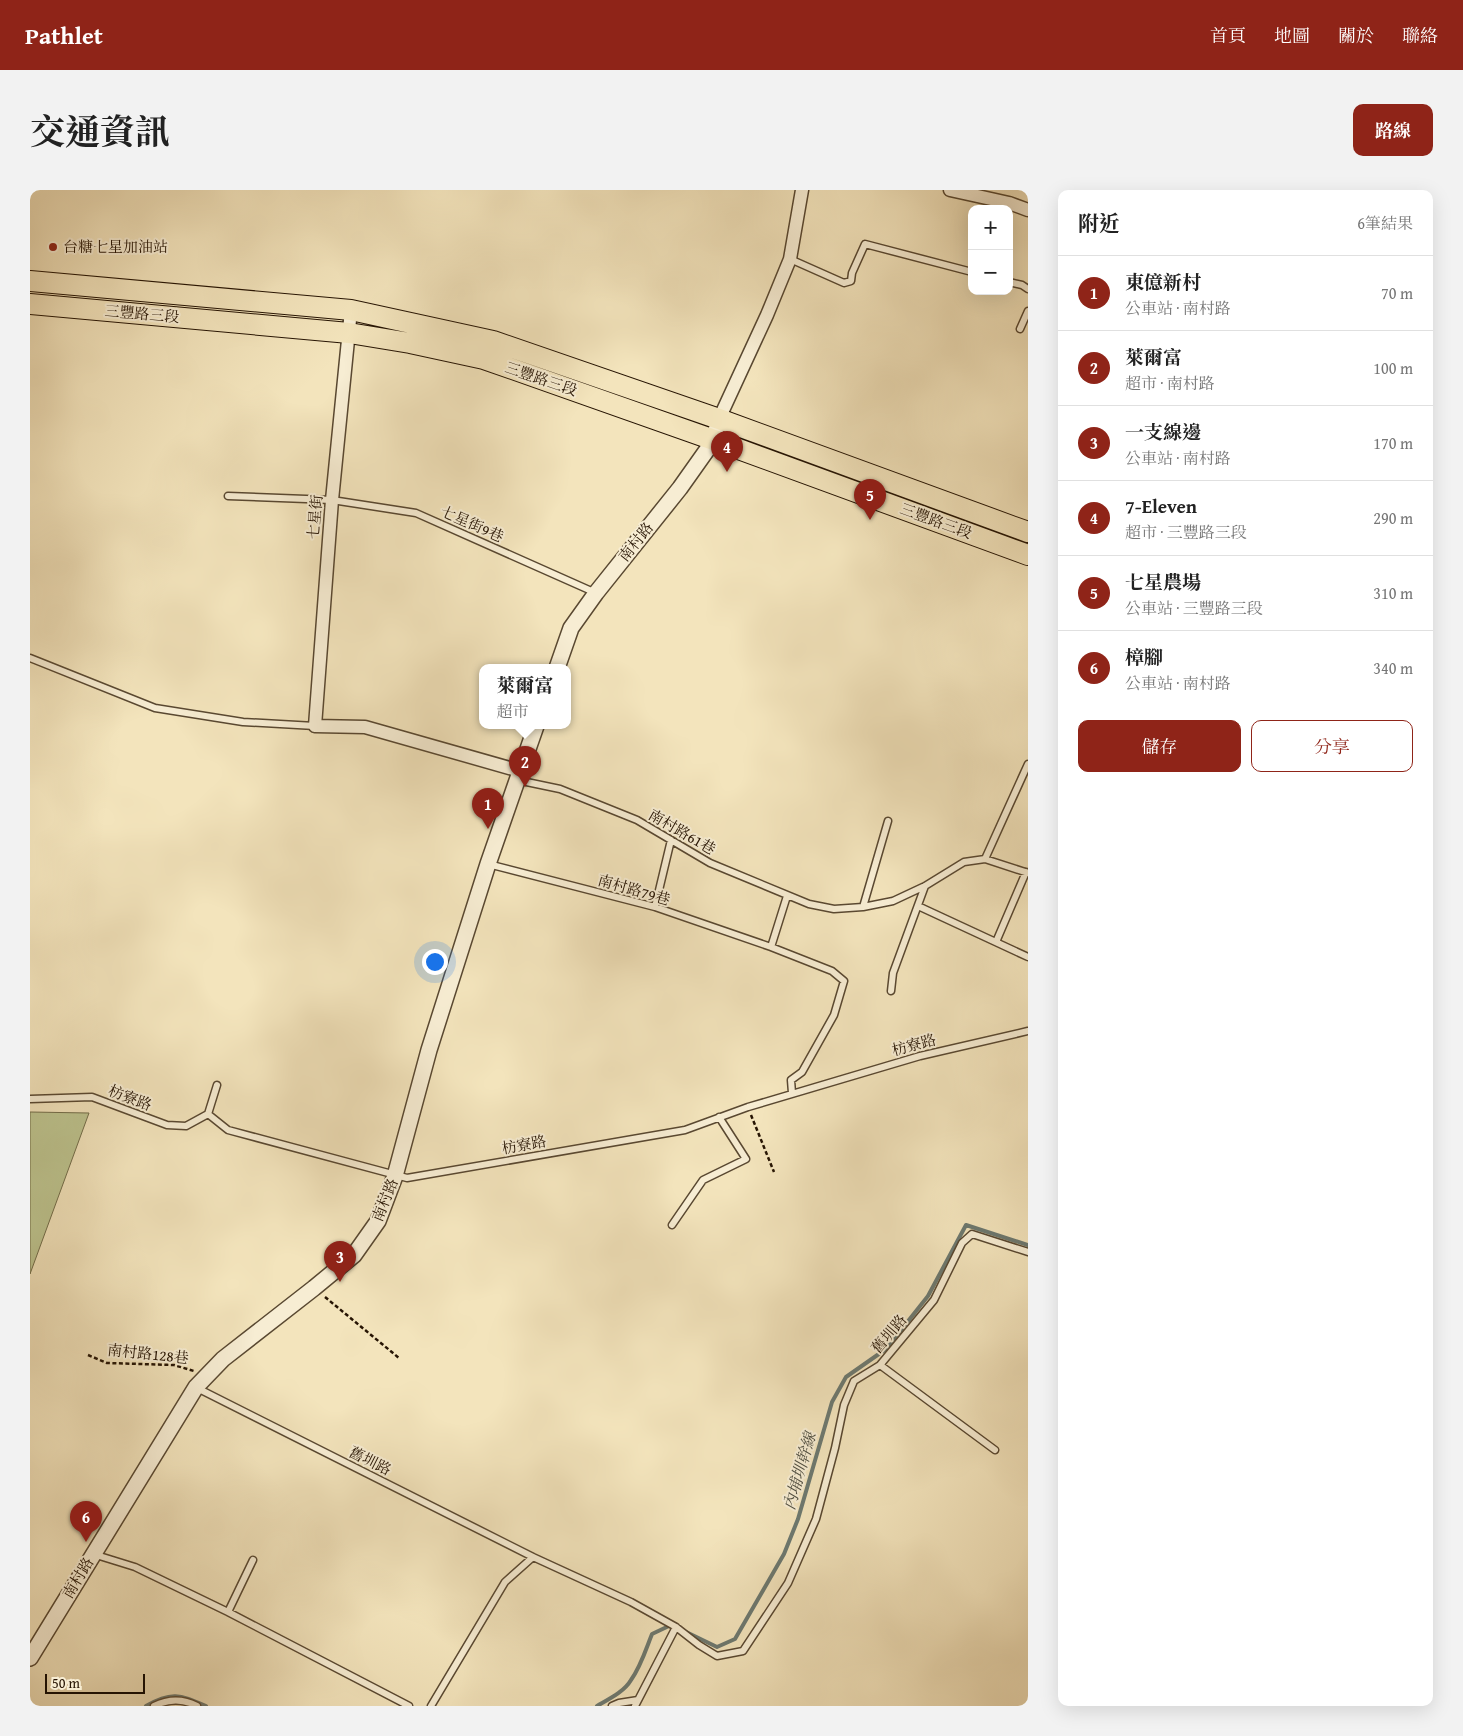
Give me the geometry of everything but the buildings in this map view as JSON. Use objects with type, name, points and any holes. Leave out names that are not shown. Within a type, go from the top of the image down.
[{"type":"main road","name":"三豐路三段","points":[[30,281],[351,310],[493,341],[719,419],[1028,532]]},
{"type":"main road","name":"三豐路三段","points":[[30,304],[349,334],[410,343],[484,359],[714,440],[1028,555]]},
{"type":"street","points":[[719,419],[767,315],[790,259],[802,190]]},
{"type":"street","points":[[950,190],[1009,203],[1028,210]]},
{"type":"street","name":"七星街","points":[[315,726],[332,500],[351,310]]},
{"type":"street","name":"南村路","points":[[558,664],[571,628],[596,593],[680,488],[714,440],[719,419]]},
{"type":"street","points":[[315,726],[365,727],[518,775]]},
{"type":"street","name":"南村路","points":[[30,1658],[196,1387],[223,1359],[354,1255],[378,1221],[395,1176],[429,1050],[488,864],[535,729]]},
{"type":"lane","points":[[790,259],[844,283],[851,281],[852,273],[865,244],[968,271]]},
{"type":"lane","points":[[1013,283],[1028,289]]},
{"type":"lane","points":[[1020,329],[1028,311]]},
{"type":"lane","name":"七星街9巷","points":[[228,496],[332,500],[416,513],[596,593]]},
{"type":"lane","points":[[30,658],[155,708],[243,722],[315,726]]},
{"type":"lane","points":[[985,859],[1028,764]]},
{"type":"lane","name":"南村路61巷","points":[[518,775],[560,789],[636,820],[710,863],[787,896],[809,904],[834,909],[862,907]]},
{"type":"lane","points":[[888,821],[862,907],[892,901],[925,886],[964,862],[985,859],[1027,873],[996,942]]},
{"type":"lane","points":[[655,907],[671,840]]},
{"type":"lane","name":"南村路79巷","points":[[488,864],[655,907],[771,946],[832,971],[844,981],[834,1015],[802,1072],[791,1080],[792,1093]]},
{"type":"lane","points":[[891,991],[893,973],[925,886]]},
{"type":"lane","points":[[771,946],[787,896]]},
{"type":"lane","points":[[918,906],[1028,957]]},
{"type":"lane","name":"枋寮路","points":[[30,1099],[92,1097],[167,1125],[186,1126],[208,1114],[228,1130],[407,1178],[685,1130],[792,1093],[920,1056],[1028,1031]]},
{"type":"lane","points":[[208,1114],[218,1085]]},
{"type":"lane","points":[[672,1225],[703,1180],[746,1159],[719,1117]]},
{"type":"lane","name":"舊圳路","points":[[196,1387],[533,1557],[631,1602],[676,1627],[699,1646],[717,1656],[743,1651],[788,1584],[816,1519],[835,1448],[844,1404],[854,1381],[880,1365],[934,1300],[962,1243],[972,1234],[1028,1252]]},
{"type":"lane","points":[[880,1365],[995,1450]]},
{"type":"lane","points":[[92,1554],[135,1567],[228,1612],[409,1706]]},
{"type":"lane","points":[[431,1706],[505,1582],[533,1557]]},
{"type":"lane","points":[[228,1612],[254,1560]]},
{"type":"lane","points":[[612,1706],[637,1703],[676,1627]]},
{"type":"lane","points":[[154,1706],[163,1701],[174,1700],[190,1702],[197,1706]]},
{"type":"path","points":[[748,1107],[774,1172]]},
{"type":"path","points":[[314,1288],[398,1358]]},
{"type":"path","name":"南村路128巷","points":[[88,1356],[107,1363],[174,1366],[207,1374]]},
{"type":"green space","points":[[30,1112],[89,1113],[30,1274]]},
{"type":"waterway","name":"內埔圳幹線","points":[[684,1631],[717,1647],[735,1639],[784,1554],[798,1519],[832,1402],[846,1377],[886,1349],[928,1296],[966,1225],[1028,1245]]},
{"type":"waterway","name":"內埔圳幹線","points":[[597,1706],[616,1695],[628,1684],[635,1675],[652,1634],[671,1625]]},
{"type":"waterway","name":"內埔圳幹線","points":[[146,1706],[163,1698],[176,1696],[206,1706]]},
{"type":"place","name":"台糖七星加油站","points":[[53,247]]},
{"type":"place","name":"7-Eleven","points":[[727,472]]},
{"type":"place","name":"七星農場","points":[[870,520]]},
{"type":"place","name":"萊爾富","points":[[525,787]]},
{"type":"place","name":"東億新村","points":[[488,829]]},
{"type":"place","name":"一支線邊","points":[[340,1282]]},
{"type":"place","name":"樟腳","points":[[86,1542]]}]
